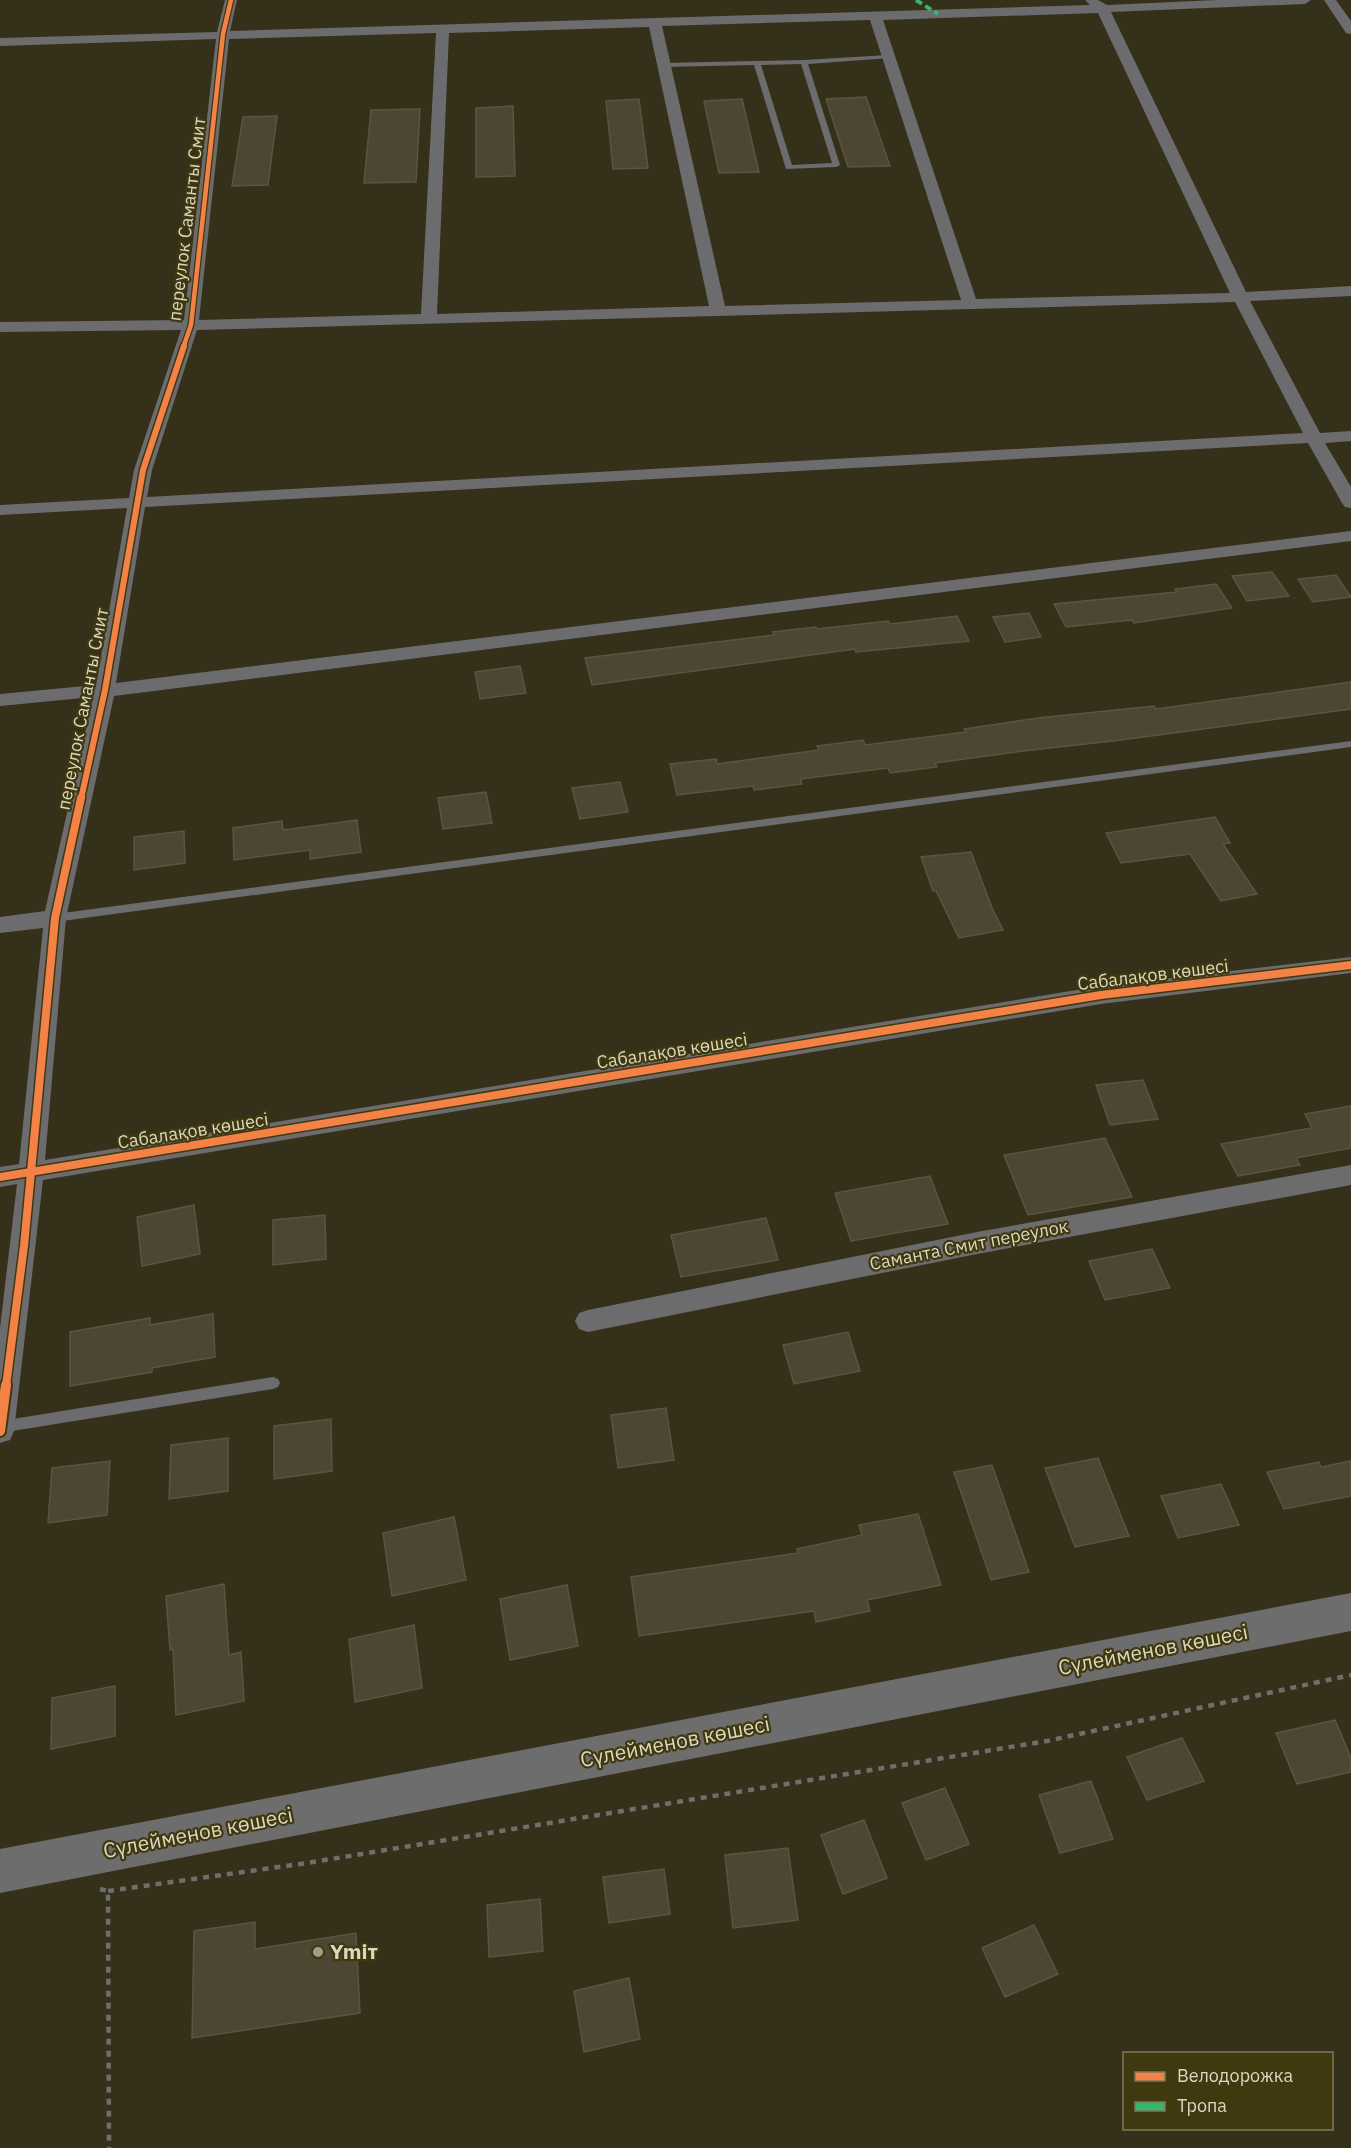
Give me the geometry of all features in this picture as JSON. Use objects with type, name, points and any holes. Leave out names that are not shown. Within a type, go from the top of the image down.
[{"type":"main road","name":"Сүлейменов көшесі","points":[[0,1871],[1351,1612]]},
{"type":"street","name":"переулок Саманты Смит","points":[[0,1428],[24,1246],[29,1173],[55,918],[105,690],[143,470],[191,325],[223,34],[231,0]]},
{"type":"street","points":[[0,43],[223,34],[1047,11],[1096,4],[1305,0]]},
{"type":"street","points":[[1330,0],[1351,30]]},
{"type":"street","points":[[1096,4],[1239,297],[1313,438],[1351,503]]},
{"type":"street","points":[[875,16],[970,304]]},
{"type":"street","points":[[655,23],[718,311]]},
{"type":"street","points":[[429,318],[443,29]]},
{"type":"street","points":[[0,327],[191,325],[718,311],[1239,297],[1351,291]]},
{"type":"street","points":[[0,510],[1351,436]]},
{"type":"street","points":[[0,700],[105,690],[1351,536]]},
{"type":"street","points":[[0,925],[55,918]]},
{"type":"street","name":"Сабалақов көшесі","points":[[0,1177],[1101,995],[1351,965]]},
{"type":"street","name":"Саманта Смит переулок","points":[[588,1322],[977,1243],[1351,1175]]},
{"type":"lane","points":[[664,65],[804,62],[888,57]]},
{"type":"lane","points":[[757,63],[789,167],[836,165],[804,62]]},
{"type":"lane","points":[[55,918],[1351,744]]},
{"type":"lane","points":[[0,1428],[273,1383]]},
{"type":"path","points":[[91,1887],[108,1892],[307,1863],[1047,1741],[1351,1676]]},
{"type":"path","points":[[108,1892],[109,2148]]},
{"type":"building","points":[[866,97],[890,166],[848,167],[826,99]]},
{"type":"building","points":[[639,99],[648,168],[613,169],[606,101]]},
{"type":"building","points":[[742,99],[759,172],[719,173],[704,101]]},
{"type":"building","points":[[513,106],[515,176],[476,177],[476,108]]},
{"type":"building","points":[[420,109],[416,182],[364,183],[371,110]]},
{"type":"building","points":[[277,116],[268,185],[232,186],[243,117]]},
{"type":"building","points":[[1272,572],[1289,596],[1247,601],[1232,576]]},
{"type":"building","points":[[1336,575],[1351,597],[1313,602],[1298,579]]},
{"type":"building","points":[[1216,584],[1232,608],[1134,623],[1132,620],[1066,627],[1054,604],[1177,592],[1175,589]]},
{"type":"building","points":[[1029,613],[1041,637],[1005,642],[993,617]]},
{"type":"building","points":[[957,616],[969,641],[856,652],[855,649],[592,685],[585,658],[774,635],[773,632],[816,627],[817,629],[888,621],[890,624]]},
{"type":"building","points":[[520,666],[526,693],[480,699],[475,672]]},
{"type":"building","points":[[1351,682],[1351,709],[935,763],[937,767],[890,773],[888,768],[800,779],[802,784],[754,790],[753,786],[677,795],[670,764],[716,759],[717,764],[819,750],[817,746],[863,740],[865,745],[966,732],[964,729],[1038,718],[1154,706],[1156,709]]},
{"type":"building","points":[[620,782],[628,812],[580,819],[572,788]]},
{"type":"building","points":[[486,792],[492,823],[443,829],[438,798]]},
{"type":"building","points":[[1215,817],[1230,843],[1223,844],[1257,894],[1221,901],[1190,854],[1121,863],[1106,833]]},
{"type":"building","points":[[357,820],[361,852],[310,859],[310,850],[234,860],[233,828],[282,821],[283,830]]},
{"type":"building","points":[[184,831],[185,863],[134,870],[134,837]]},
{"type":"building","points":[[971,852],[992,908],[1003,930],[959,938],[936,891],[933,891],[921,857]]},
{"type":"building","points":[[1143,1080],[1158,1119],[1110,1125],[1096,1085]]},
{"type":"building","points":[[1351,1106],[1351,1148],[1296,1158],[1300,1165],[1238,1176],[1221,1144],[1312,1128],[1305,1114]]},
{"type":"building","points":[[1105,1138],[1132,1197],[1028,1215],[1004,1155]]},
{"type":"building","points":[[930,1176],[948,1224],[851,1241],[835,1193]]},
{"type":"building","points":[[194,1205],[200,1254],[142,1266],[137,1217]]},
{"type":"building","points":[[325,1215],[326,1259],[273,1265],[273,1220]]},
{"type":"building","points":[[766,1218],[778,1260],[681,1277],[671,1235]]},
{"type":"building","points":[[1152,1249],[1170,1288],[1105,1300],[1089,1261]]},
{"type":"building","points":[[213,1314],[215,1357],[152,1368],[152,1372],[70,1386],[70,1332],[150,1318],[150,1325]]},
{"type":"building","points":[[848,1332],[860,1371],[794,1384],[783,1345]]},
{"type":"building","points":[[666,1408],[674,1460],[618,1468],[611,1415]]},
{"type":"building","points":[[331,1419],[332,1471],[274,1479],[274,1426]]},
{"type":"building","points":[[228,1438],[228,1491],[169,1499],[171,1445]]},
{"type":"building","points":[[1098,1458],[1129,1536],[1075,1547],[1045,1468]]},
{"type":"building","points":[[110,1461],[107,1515],[48,1523],[52,1468]]},
{"type":"building","points":[[1351,1461],[1351,1496],[1284,1509],[1267,1472],[1319,1462],[1321,1467]]},
{"type":"building","points":[[992,1465],[1029,1572],[991,1580],[954,1472]]},
{"type":"building","points":[[1221,1484],[1239,1525],[1178,1538],[1161,1496]]},
{"type":"building","points":[[918,1514],[941,1585],[867,1600],[870,1611],[816,1622],[814,1611],[639,1636],[631,1577],[798,1553],[797,1549],[862,1535],[859,1525]]},
{"type":"building","points":[[454,1517],[466,1580],[392,1596],[383,1533]]},
{"type":"building","points":[[224,1584],[229,1655],[241,1652],[244,1701],[176,1715],[173,1649],[170,1650],[166,1596]]},
{"type":"building","points":[[567,1585],[578,1646],[510,1660],[500,1599]]},
{"type":"building","points":[[414,1625],[422,1688],[355,1702],[349,1639]]},
{"type":"building","points":[[115,1686],[115,1736],[51,1749],[52,1698]]},
{"type":"building","points":[[1335,1720],[1351,1758],[1351,1772],[1297,1784],[1276,1733]]},
{"type":"building","points":[[1182,1738],[1204,1781],[1147,1800],[1127,1757]]},
{"type":"building","points":[[1091,1781],[1113,1839],[1060,1853],[1039,1795]]},
{"type":"building","points":[[945,1788],[969,1844],[926,1860],[902,1803]]},
{"type":"building","points":[[864,1820],[887,1878],[843,1894],[821,1835]]},
{"type":"building","points":[[788,1848],[798,1920],[733,1928],[725,1855]]},
{"type":"building","points":[[664,1869],[670,1914],[609,1923],[603,1877]]},
{"type":"building","points":[[540,1899],[543,1951],[489,1957],[487,1905]]},
{"type":"building","points":[[255,1922],[255,1949],[356,1933],[360,2013],[192,2038],[194,1931]]},
{"type":"building","points":[[1034,1925],[1058,1974],[1005,1997],[982,1948]]},
{"type":"building","points":[[629,1978],[640,2039],[584,2052],[574,1991]]},
{"type":"marked path","points":[[916,0],[938,14]]},
{"type":"cycle path","points":[[0,1431],[24,1246],[55,918],[105,690],[143,470],[191,325],[223,34],[231,0]]},
{"type":"cycle path","points":[[0,1177],[1101,995],[1351,965]]},
{"type":"place","name":"Ymiт","points":[[318,1952]]}]
